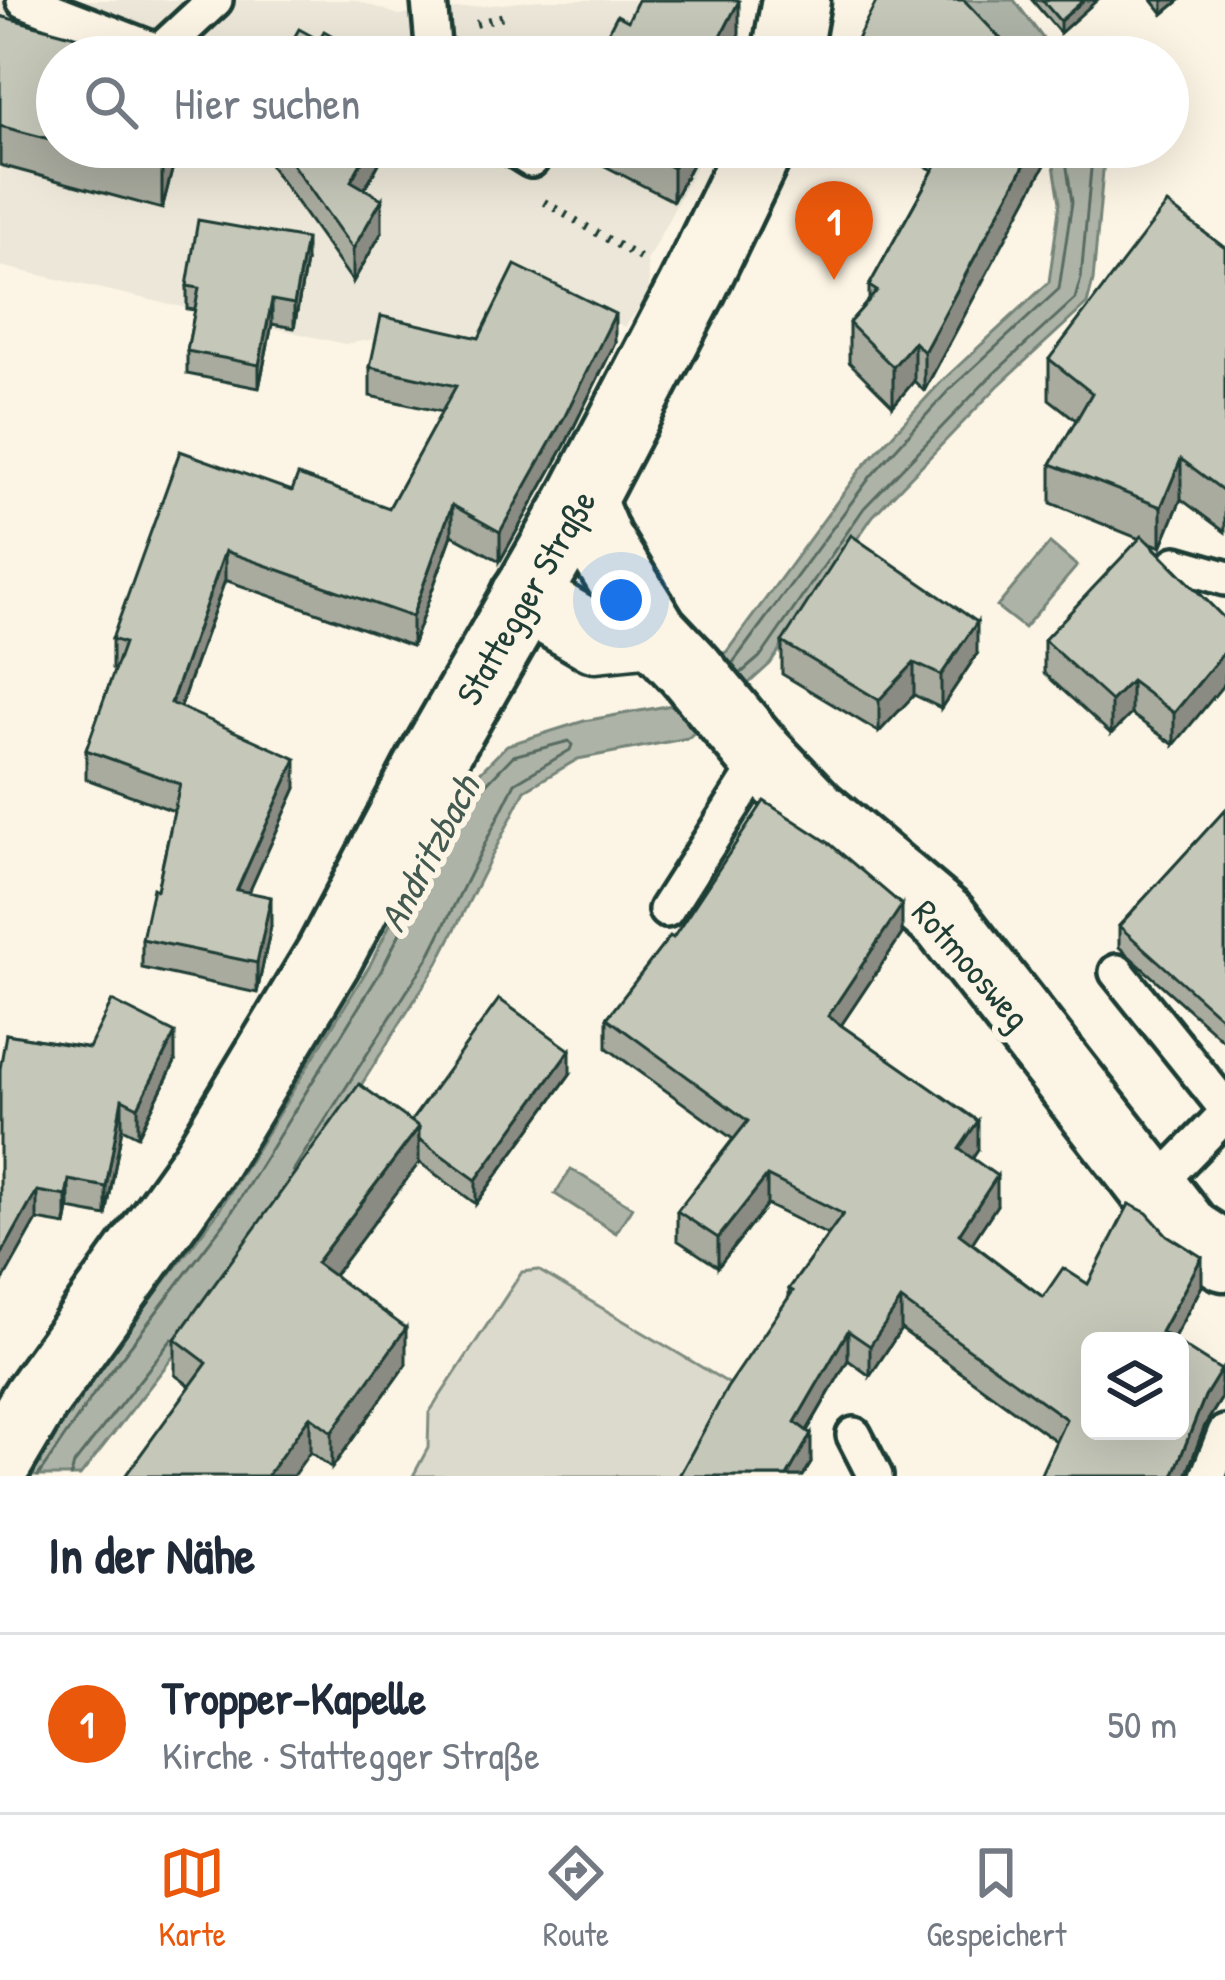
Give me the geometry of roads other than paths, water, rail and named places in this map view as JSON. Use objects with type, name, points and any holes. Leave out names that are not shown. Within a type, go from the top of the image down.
[{"type":"street","points":[[790,36],[796,0]]},
{"type":"street","name":"Stattegger Straße","points":[[0,1460],[35,1400],[203,1165],[328,956],[430,764],[581,501],[750,168]]},
{"type":"street","name":"Rotmoosweg","points":[[581,501],[598,541],[672,651],[752,745],[815,812],[945,921],[1188,1234],[1225,1257]]},
{"type":"street","points":[[525,597],[595,638],[672,651]]},
{"type":"lane","points":[[24,0],[117,36]]},
{"type":"lane","points":[[176,36],[215,0]]},
{"type":"lane","points":[[429,0],[432,36]]},
{"type":"lane","points":[[1176,564],[1225,578]]},
{"type":"lane","points":[[666,910],[752,745]]},
{"type":"lane","points":[[1117,972],[1225,1111],[1154,1189]]},
{"type":"lane","points":[[1208,1476],[1225,1432]]},
{"type":"lane","points":[[854,1435],[875,1476]]},
{"type":"water","points":[[927,0],[1014,0],[1041,36],[961,36]]},
{"type":"water","name":"Andritzbach","points":[[1054,168],[1103,168],[1087,304],[998,386],[873,516],[770,664],[688,738],[578,759],[525,790],[438,963],[261,1244],[80,1476],[24,1476],[83,1388],[218,1212],[370,965],[450,803],[507,745],[584,721],[672,705],[728,650],[861,469],[941,382],[1049,282],[1060,202]]},
{"type":"water","points":[[1050,543],[1077,566],[1024,628],[997,607]]},
{"type":"water","points":[[571,1169],[632,1207],[616,1233],[555,1194]]},
{"type":"place","name":"Tropper-Kapelle","points":[[834,280]]}]
